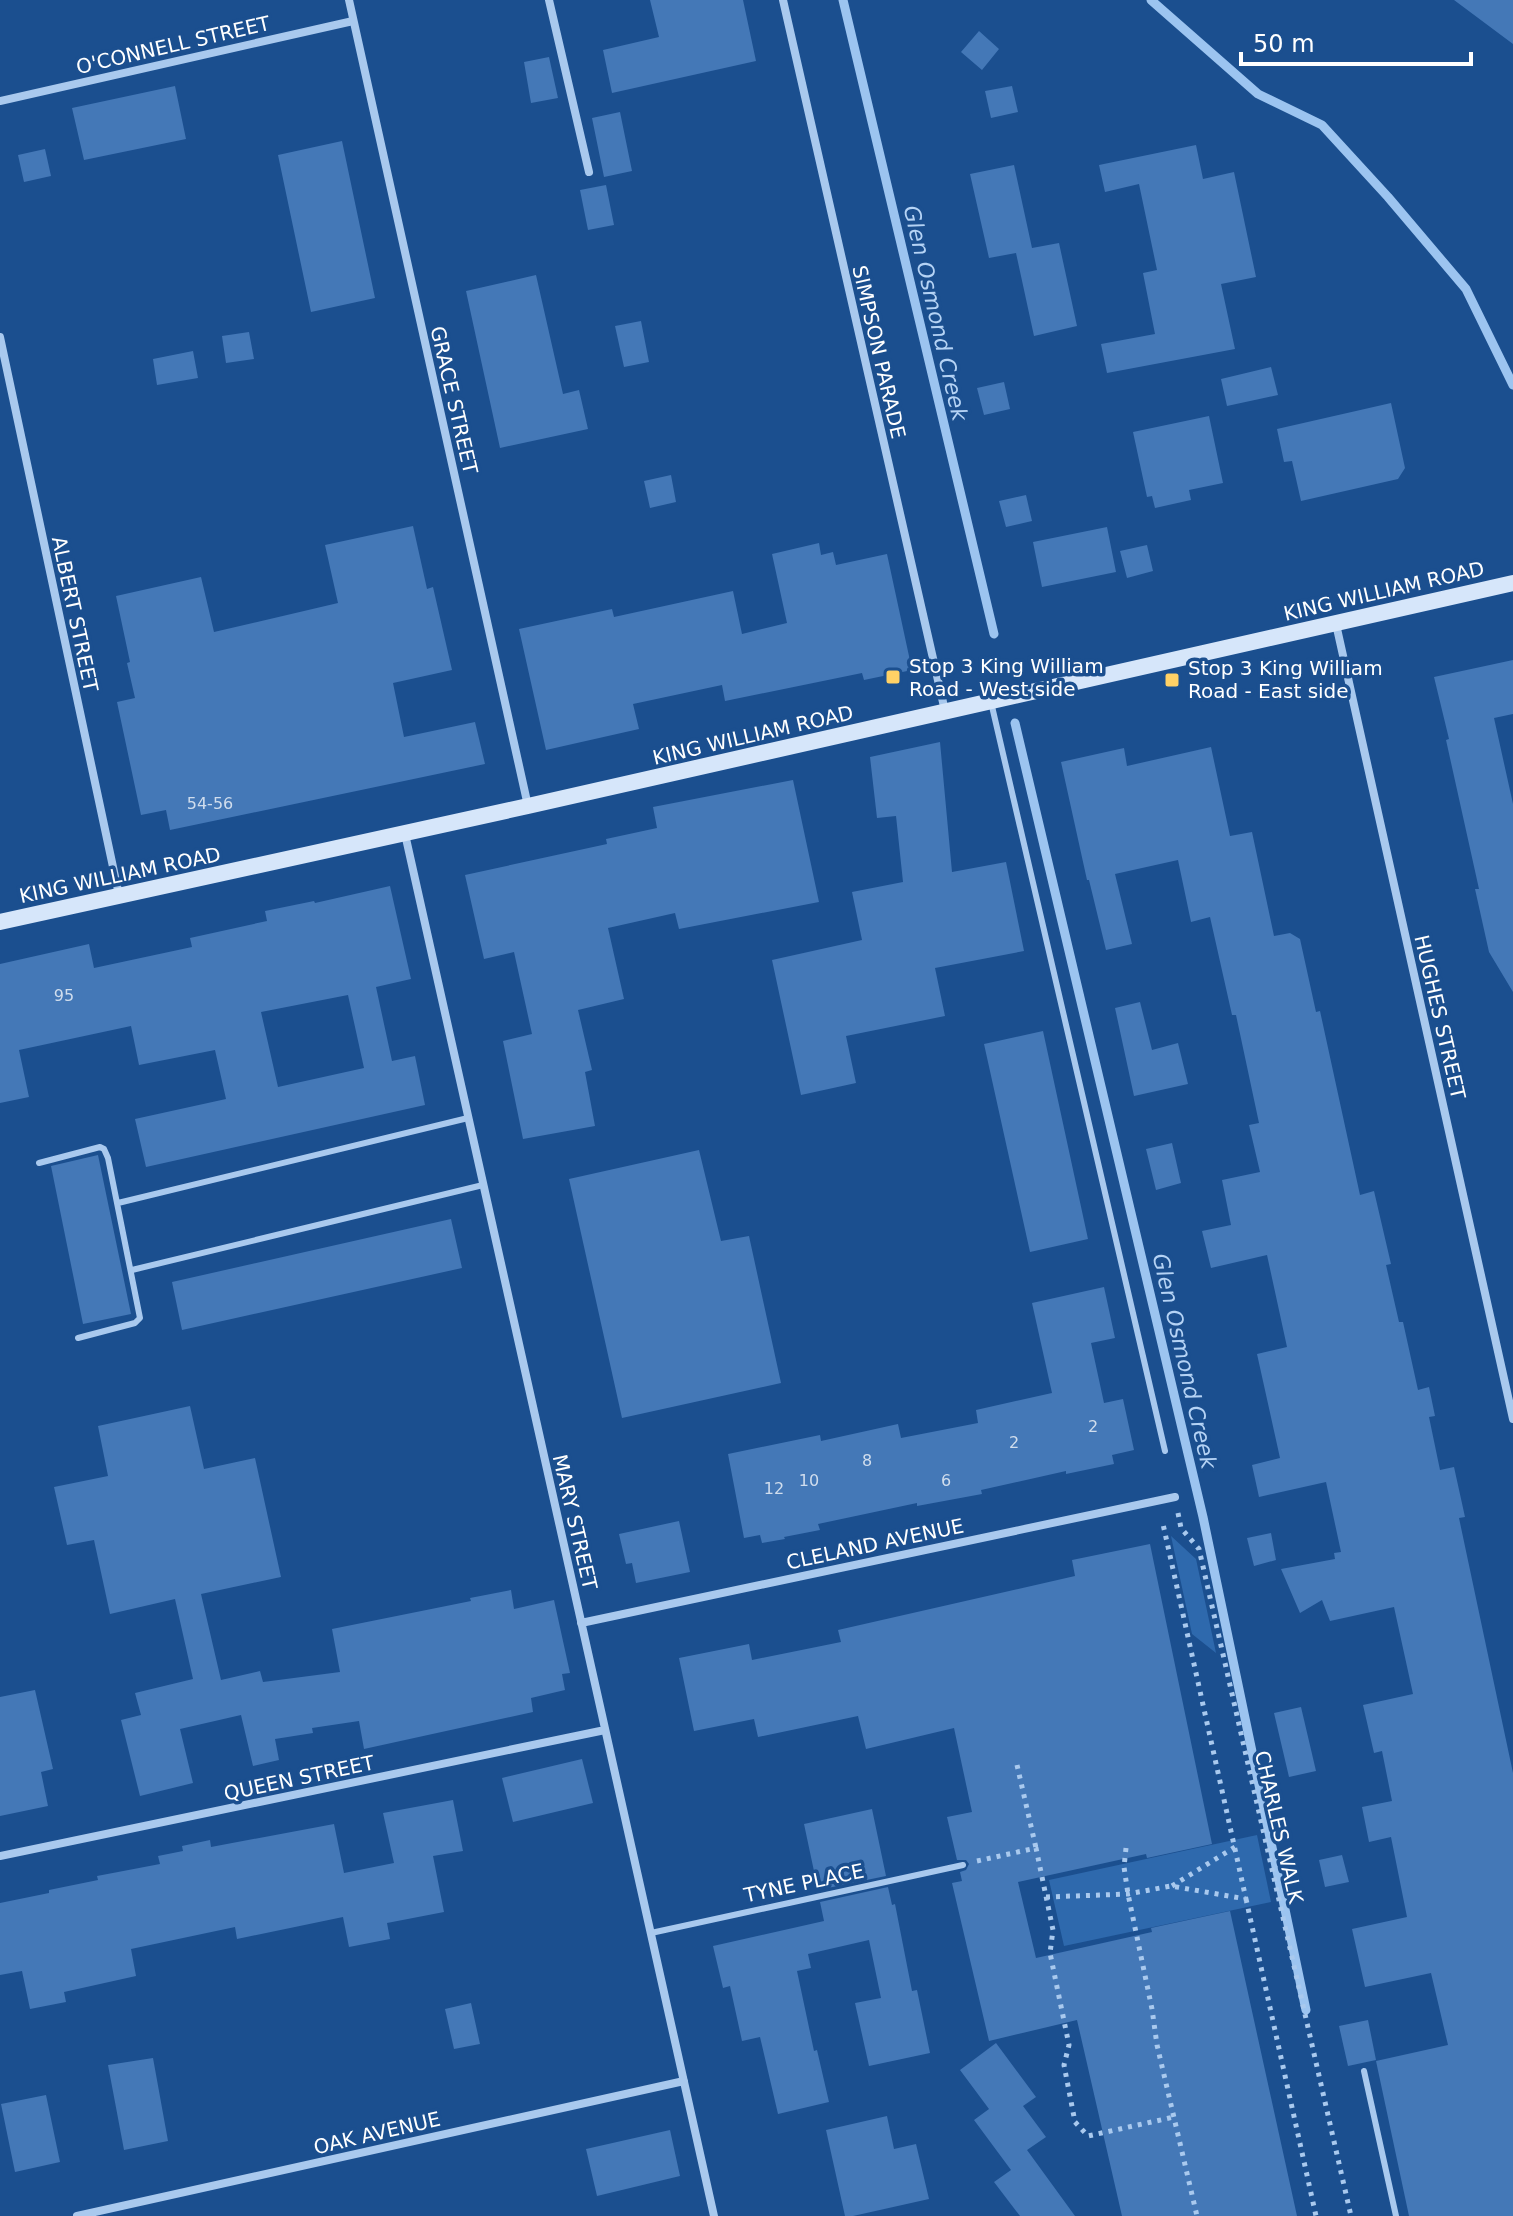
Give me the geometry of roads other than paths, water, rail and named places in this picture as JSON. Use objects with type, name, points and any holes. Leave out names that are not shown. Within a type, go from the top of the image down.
[{"type":"main road","name":"KING WILLIAM ROAD","points":[[0,922],[405,834],[1513,583]]},
{"type":"street","name":"GRACE STREET","points":[[349,0],[528,806]]},
{"type":"street","points":[[549,0],[589,172]]},
{"type":"street","name":"SIMPSON PARADE","points":[[783,0],[945,711]]},
{"type":"street","name":"O'CONNELL STREET","points":[[0,101],[353,21]]},
{"type":"street","name":"ALBERT STREET","points":[[0,337],[119,896]]},
{"type":"street","name":"HUGHES STREET","points":[[1336,623],[1513,1419]]},
{"type":"street","name":"MARY STREET","points":[[405,834],[714,2216]]},
{"type":"street","name":"CLELAND AVENUE","points":[[581,1623],[1175,1497]]},
{"type":"street","name":"QUEEN STREET","points":[[0,1856],[605,1730]]},
{"type":"street","name":"OAK AVENUE","points":[[77,2216],[684,2081]]},
{"type":"lane","points":[[991,701],[1165,1451]]},
{"type":"lane","points":[[118,1203],[468,1118]]},
{"type":"lane","points":[[39,1163],[100,1147],[108,1158],[140,1318],[135,1323],[78,1338]]},
{"type":"lane","points":[[132,1270],[483,1185]]},
{"type":"lane","name":"TYNE PLACE","points":[[651,1933],[963,1865]]},
{"type":"lane","points":[[1364,2071],[1396,2216]]},
{"type":"waterway","name":"Glen Osmond Creek","points":[[843,0],[994,634]]},
{"type":"waterway","points":[[1151,0],[1258,94],[1322,125],[1466,289],[1513,385]]},
{"type":"waterway","name":"Glen Osmond Creek","points":[[1015,723],[1203,1517],[1306,2010]]},
{"type":"place","name":"Stop 3 King William Road - West side","points":[[893,677]]},
{"type":"place","name":"Stop 3 King William Road - East side","points":[[1172,680]]}]
